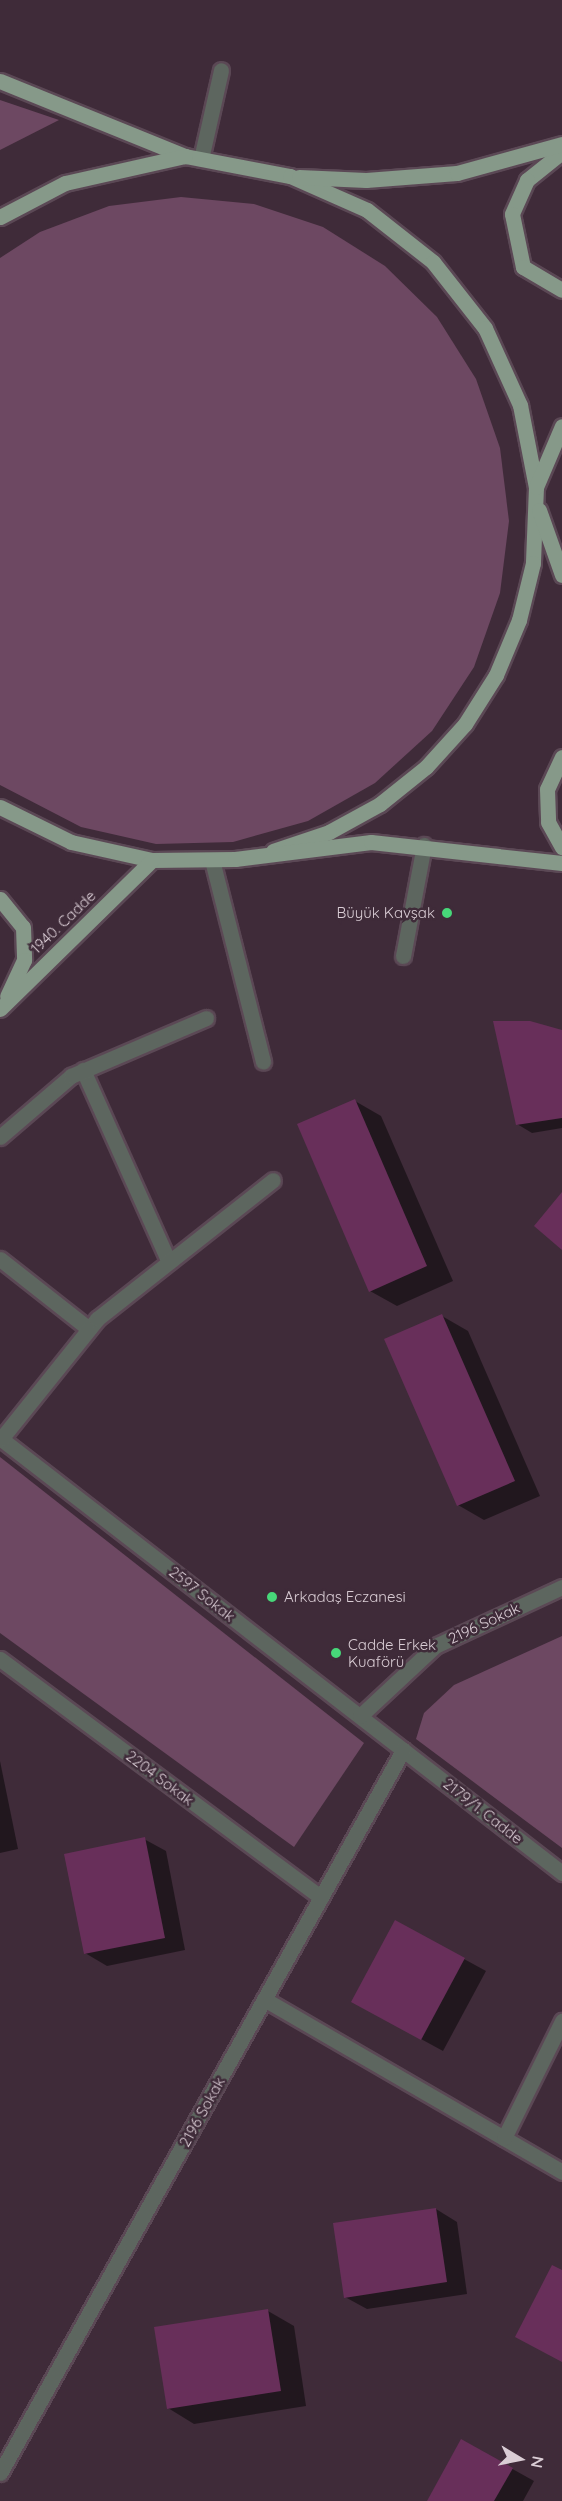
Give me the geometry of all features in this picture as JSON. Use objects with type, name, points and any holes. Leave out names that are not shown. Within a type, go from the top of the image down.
[{"type":"main road","points":[[0,81],[185,156],[290,176],[366,180],[458,172],[562,144]]},
{"type":"main road","points":[[562,152],[527,180],[512,214],[523,267],[562,290]]},
{"type":"main road","points":[[0,217],[65,183],[185,156]]},
{"type":"main road","points":[[273,851],[328,832],[380,804],[426,767],[465,724],[496,675],[519,620],[533,564],[537,505],[536,488],[520,405],[486,328],[433,262],[367,210],[290,176]]},
{"type":"main road","points":[[536,488],[562,426]]},
{"type":"main road","points":[[537,505],[562,575]]},
{"type":"main road","points":[[562,757],[547,789],[548,822],[562,847]]},
{"type":"main road","points":[[0,807],[71,842],[152,860],[212,860],[273,851],[371,842],[424,845],[562,863]]},
{"type":"main road","name":"1940. Cadde","points":[[0,1008],[152,860]]},
{"type":"main road","points":[[0,899],[23,927],[24,960],[0,1008]]},
{"type":"street","points":[[201,159],[220,70]]},
{"type":"street","points":[[403,956],[424,845]]},
{"type":"street","points":[[212,860],[263,1062]]},
{"type":"street","points":[[0,1137],[83,1070],[206,1018]]},
{"type":"street","points":[[83,1070],[169,1262]]},
{"type":"street","points":[[0,1438],[89,1329],[273,1180]]},
{"type":"street","points":[[0,1259],[89,1329]]},
{"type":"street","name":"2597 Sokak","points":[[0,1438],[403,1750]]},
{"type":"street","name":"2196 Sokak","points":[[360,1716],[435,1646],[562,1587]]},
{"type":"street","name":"2204 Sokak","points":[[0,1659],[321,1898]]},
{"type":"street","name":"2196 Sokak","points":[[0,2473],[403,1750]]},
{"type":"street","name":"2179/1. Cadde","points":[[403,1750],[562,1873]]},
{"type":"street","points":[[264,1999],[562,2172]]},
{"type":"street","points":[[504,2138],[562,2021]]},
{"type":"shaded area","points":[[0,100],[59,120],[0,150]]},
{"type":"shaded area","points":[[181,197],[254,204],[323,227],[385,266],[437,317],[476,379],[500,448],[509,521],[500,593],[474,667],[432,731],[375,783],[308,821],[233,842],[156,844],[81,827],[0,785],[0,258],[40,232],[109,206]]},
{"type":"shaded area","points":[[0,1457],[364,1743],[294,1847],[0,1633]]},
{"type":"shaded area","points":[[562,1636],[562,1848],[416,1739],[424,1713],[454,1685]]},
{"type":"building","points":[[493,1021],[530,1021],[562,1030],[562,1118],[516,1125]]},
{"type":"building","points":[[355,1099],[427,1266],[369,1292],[297,1124]]},
{"type":"building","points":[[562,1192],[562,1250],[534,1226]]},
{"type":"building","points":[[442,1314],[515,1481],[457,1506],[384,1339]]},
{"type":"building","points":[[145,1837],[165,1938],[84,1954],[64,1854]]},
{"type":"building","points":[[395,1920],[465,1958],[421,2040],[351,2002]]},
{"type":"building","points":[[436,2208],[447,2282],[344,2298],[333,2223]]},
{"type":"building","points":[[552,2265],[562,2270],[562,2362],[515,2337]]},
{"type":"building","points":[[268,2309],[281,2391],[167,2409],[154,2327]]},
{"type":"building","points":[[461,2439],[513,2468],[494,2501],[427,2501]]},
{"type":"place","name":"Büyük Kavşak","points":[[447,913]]},
{"type":"place","name":"Arkadaş Eczanesi","points":[[272,1597]]},
{"type":"place","name":"Cadde Erkek Kuaförü","points":[[336,1653]]}]
